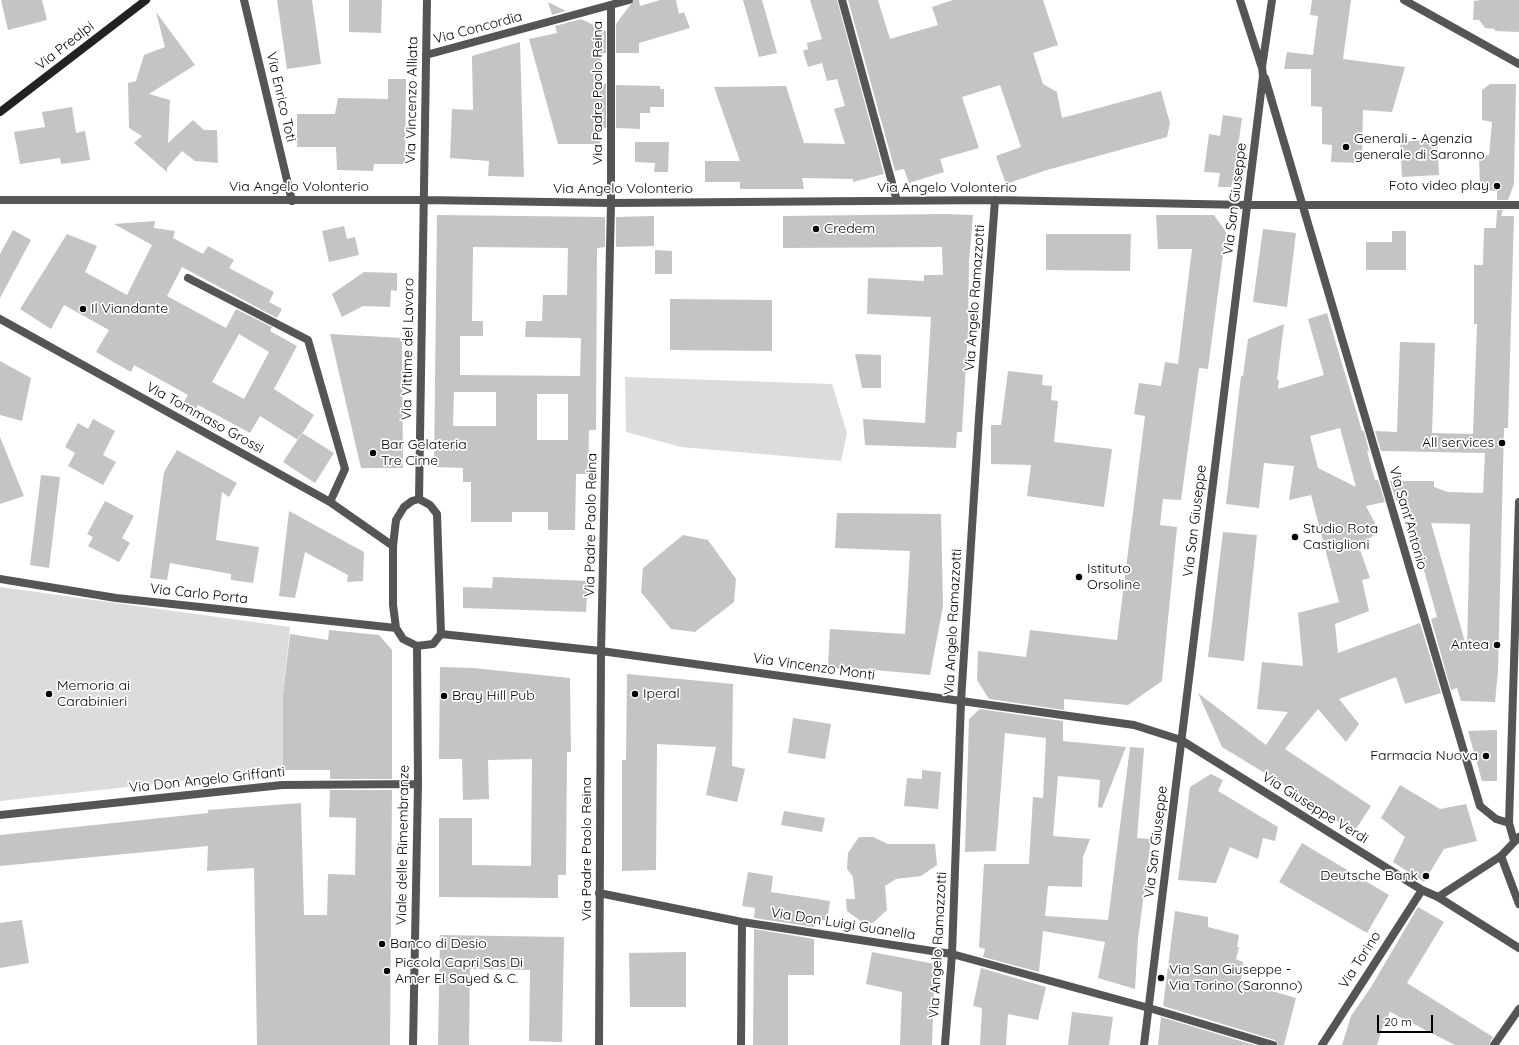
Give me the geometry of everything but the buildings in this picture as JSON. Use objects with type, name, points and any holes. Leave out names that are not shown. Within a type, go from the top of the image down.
[{"type":"street","name":"Via Prealpi","points":[[0,112],[146,0]]},
{"type":"street","name":"Via Enrico Toti","points":[[244,0],[292,201]]},
{"type":"street","name":"Via Vincenzo Alliata","points":[[424,200],[427,0]]},
{"type":"street","name":"Via Concordia","points":[[426,55],[629,0]]},
{"type":"street","points":[[842,0],[897,201]]},
{"type":"street","name":"Via Sant'Antonio","points":[[1240,0],[1262,67],[1480,806],[1496,819],[1509,823]]},
{"type":"street","name":"Via San Giuseppe","points":[[1144,1045],[1263,76],[1262,67],[1272,0]]},
{"type":"street","points":[[1404,0],[1519,64]]},
{"type":"street","name":"Via Padre Paolo Reina","points":[[599,1045],[601,651],[610,203],[611,6]]},
{"type":"street","name":"Via Angelo Volonterio","points":[[0,200],[424,200],[610,203],[995,200],[1247,205],[1519,205]]},
{"type":"street","name":"Via Vittime del Lavoro","points":[[419,499],[424,200]]},
{"type":"street","name":"Via Angelo Ramazzotti","points":[[944,1045],[952,954],[961,701],[979,417],[995,200]]},
{"type":"street","points":[[188,278],[308,340],[345,469],[330,502]]},
{"type":"street","name":"Via Tommaso Grossi","points":[[0,320],[330,502],[393,546]]},
{"type":"street","points":[[419,499],[430,505],[437,514],[441,634],[433,644],[418,646],[403,639],[396,628],[393,605],[393,546],[396,520],[404,507],[412,501],[419,499]]},
{"type":"street","points":[[1438,897],[1501,856],[1517,839],[1509,823],[1516,722],[1519,502]]},
{"type":"street","name":"Via Carlo Porta","points":[[0,579],[116,598],[396,628]]},
{"type":"street","name":"Via Vincenzo Monti","points":[[441,634],[601,651],[1134,725],[1181,740]]},
{"type":"street","name":"Viale delle Rimembranze","points":[[413,1045],[418,784],[418,646]]},
{"type":"street","name":"Via Giuseppe Verdi","points":[[1181,740],[1422,890],[1438,897],[1518,946]]},
{"type":"street","name":"Via Don Angelo Griffanti","points":[[0,814],[282,785],[418,784]]},
{"type":"street","points":[[1501,856],[1519,904]]},
{"type":"street","name":"Via Torino","points":[[1322,1045],[1422,890]]},
{"type":"street","name":"Via Don Luigi Guanella","points":[[600,893],[742,922],[952,954],[1149,1008]]},
{"type":"street","points":[[741,1045],[742,922]]},
{"type":"street","points":[[1149,1008],[1273,1045]]},
{"type":"street","points":[[1494,1045],[1519,1009]]},
{"type":"shaded area","points":[[625,377],[832,384],[847,433],[841,461],[681,447],[626,432]]},
{"type":"shaded area","points":[[0,587],[290,627],[283,695],[283,770],[0,801]]},
{"type":"place","name":"Generali - Agenzia generale di Saronno","points":[[1346,147]]},
{"type":"place","name":"Foto video play","points":[[1497,186]]},
{"type":"place","name":"Credem","points":[[816,229]]},
{"type":"place","name":"Il Viandante","points":[[83,309]]},
{"type":"place","name":"All services","points":[[1502,443]]},
{"type":"place","name":"Bar Gelateria Tre Cime","points":[[373,453]]},
{"type":"place","name":"Studio Rota Castiglioni","points":[[1295,537]]},
{"type":"place","name":"Istituto Orsoline","points":[[1079,577]]},
{"type":"place","name":"Antea","points":[[1497,645]]},
{"type":"place","name":"Memoria ai Carabinieri","points":[[49,694]]},
{"type":"place","name":"Iperal","points":[[635,694]]},
{"type":"place","name":"Bray Hill Pub","points":[[444,696]]},
{"type":"place","name":"Farmacia Nuova","points":[[1486,756]]},
{"type":"place","name":"Deutsche Bank","points":[[1426,876]]},
{"type":"place","name":"Banco di Desio","points":[[382,944]]},
{"type":"place","name":"Piccola Capri Sas Di Amer El Sayed & C.","points":[[387,971]]},
{"type":"place","name":"Via San Giuseppe - Via Torino (Saronno)","points":[[1161,978]]}]
